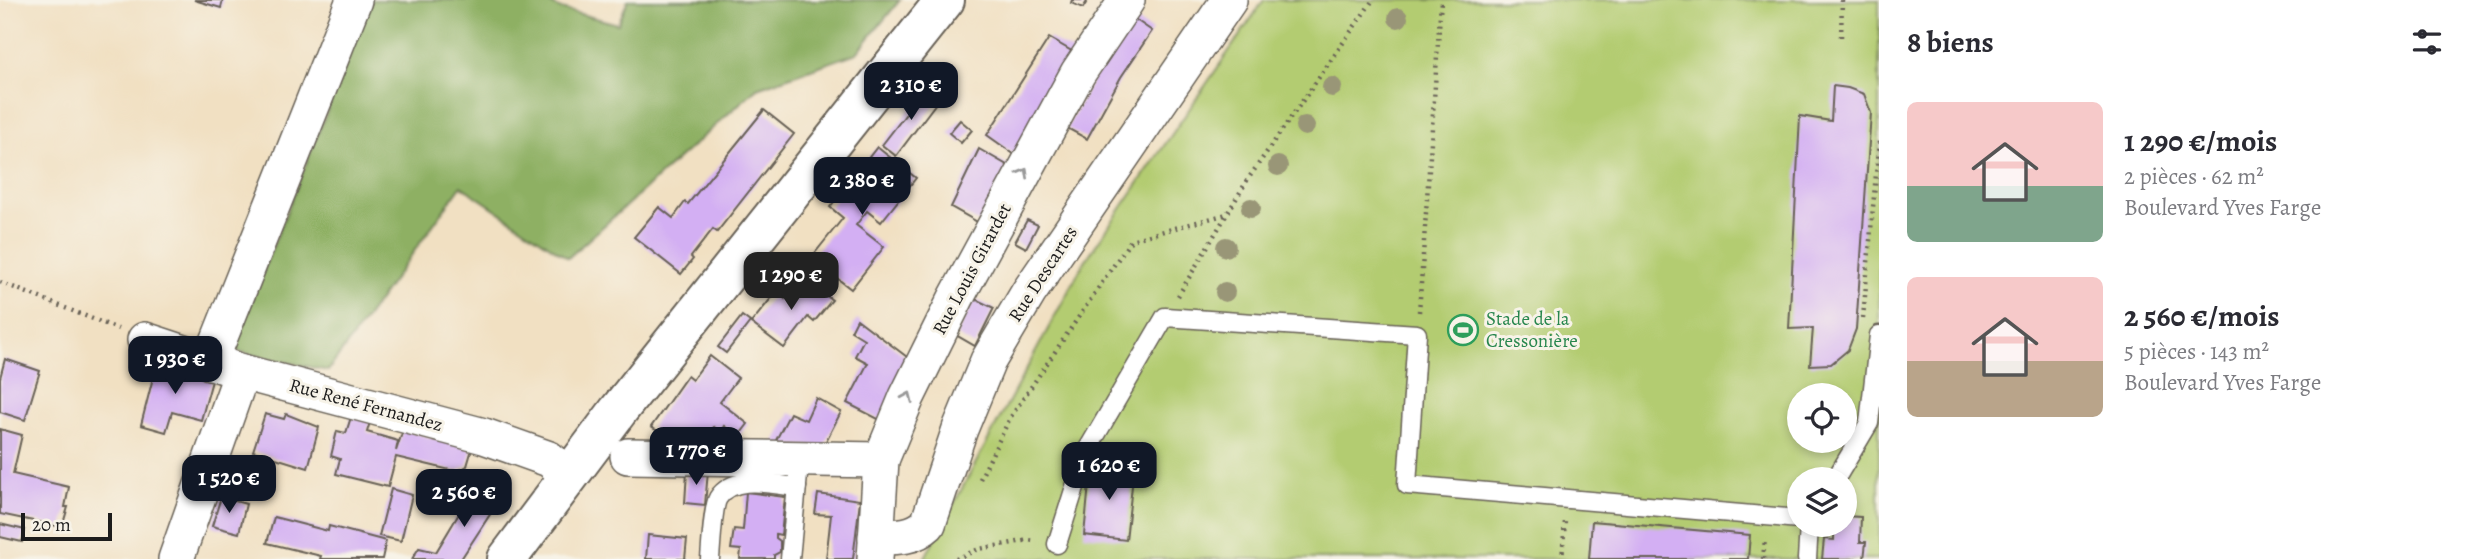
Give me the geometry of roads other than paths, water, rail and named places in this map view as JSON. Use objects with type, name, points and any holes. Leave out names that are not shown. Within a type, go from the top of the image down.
[{"type":"main road","points":[[507,559],[618,411],[945,0]]},
{"type":"street","points":[[176,559],[226,367],[354,0]]},
{"type":"street","name":"Rue Louis Girardet","points":[[875,548],[881,460],[907,397],[956,298],[1078,73],[1127,0]]},
{"type":"street","name":"Rue Descartes","points":[[875,548],[919,532],[928,523],[960,429],[988,361],[1029,292],[1229,0]]},
{"type":"street","name":"Rue René Fernandez","points":[[145,340],[226,367],[484,436],[549,459],[570,476]]},
{"type":"street","points":[[628,456],[798,472],[881,460]]},
{"type":"lane","points":[[1057,544],[1086,452],[1165,317],[1417,334],[1407,485],[1787,518]]},
{"type":"lane","points":[[1843,467],[1869,423],[1879,335]]},
{"type":"lane","points":[[710,559],[717,499],[729,486],[798,472],[790,559]]},
{"type":"lane","points":[[1807,559],[1808,537]]},
{"type":"place","name":"Stade de la Cressonière","points":[[1463,330]]}]
